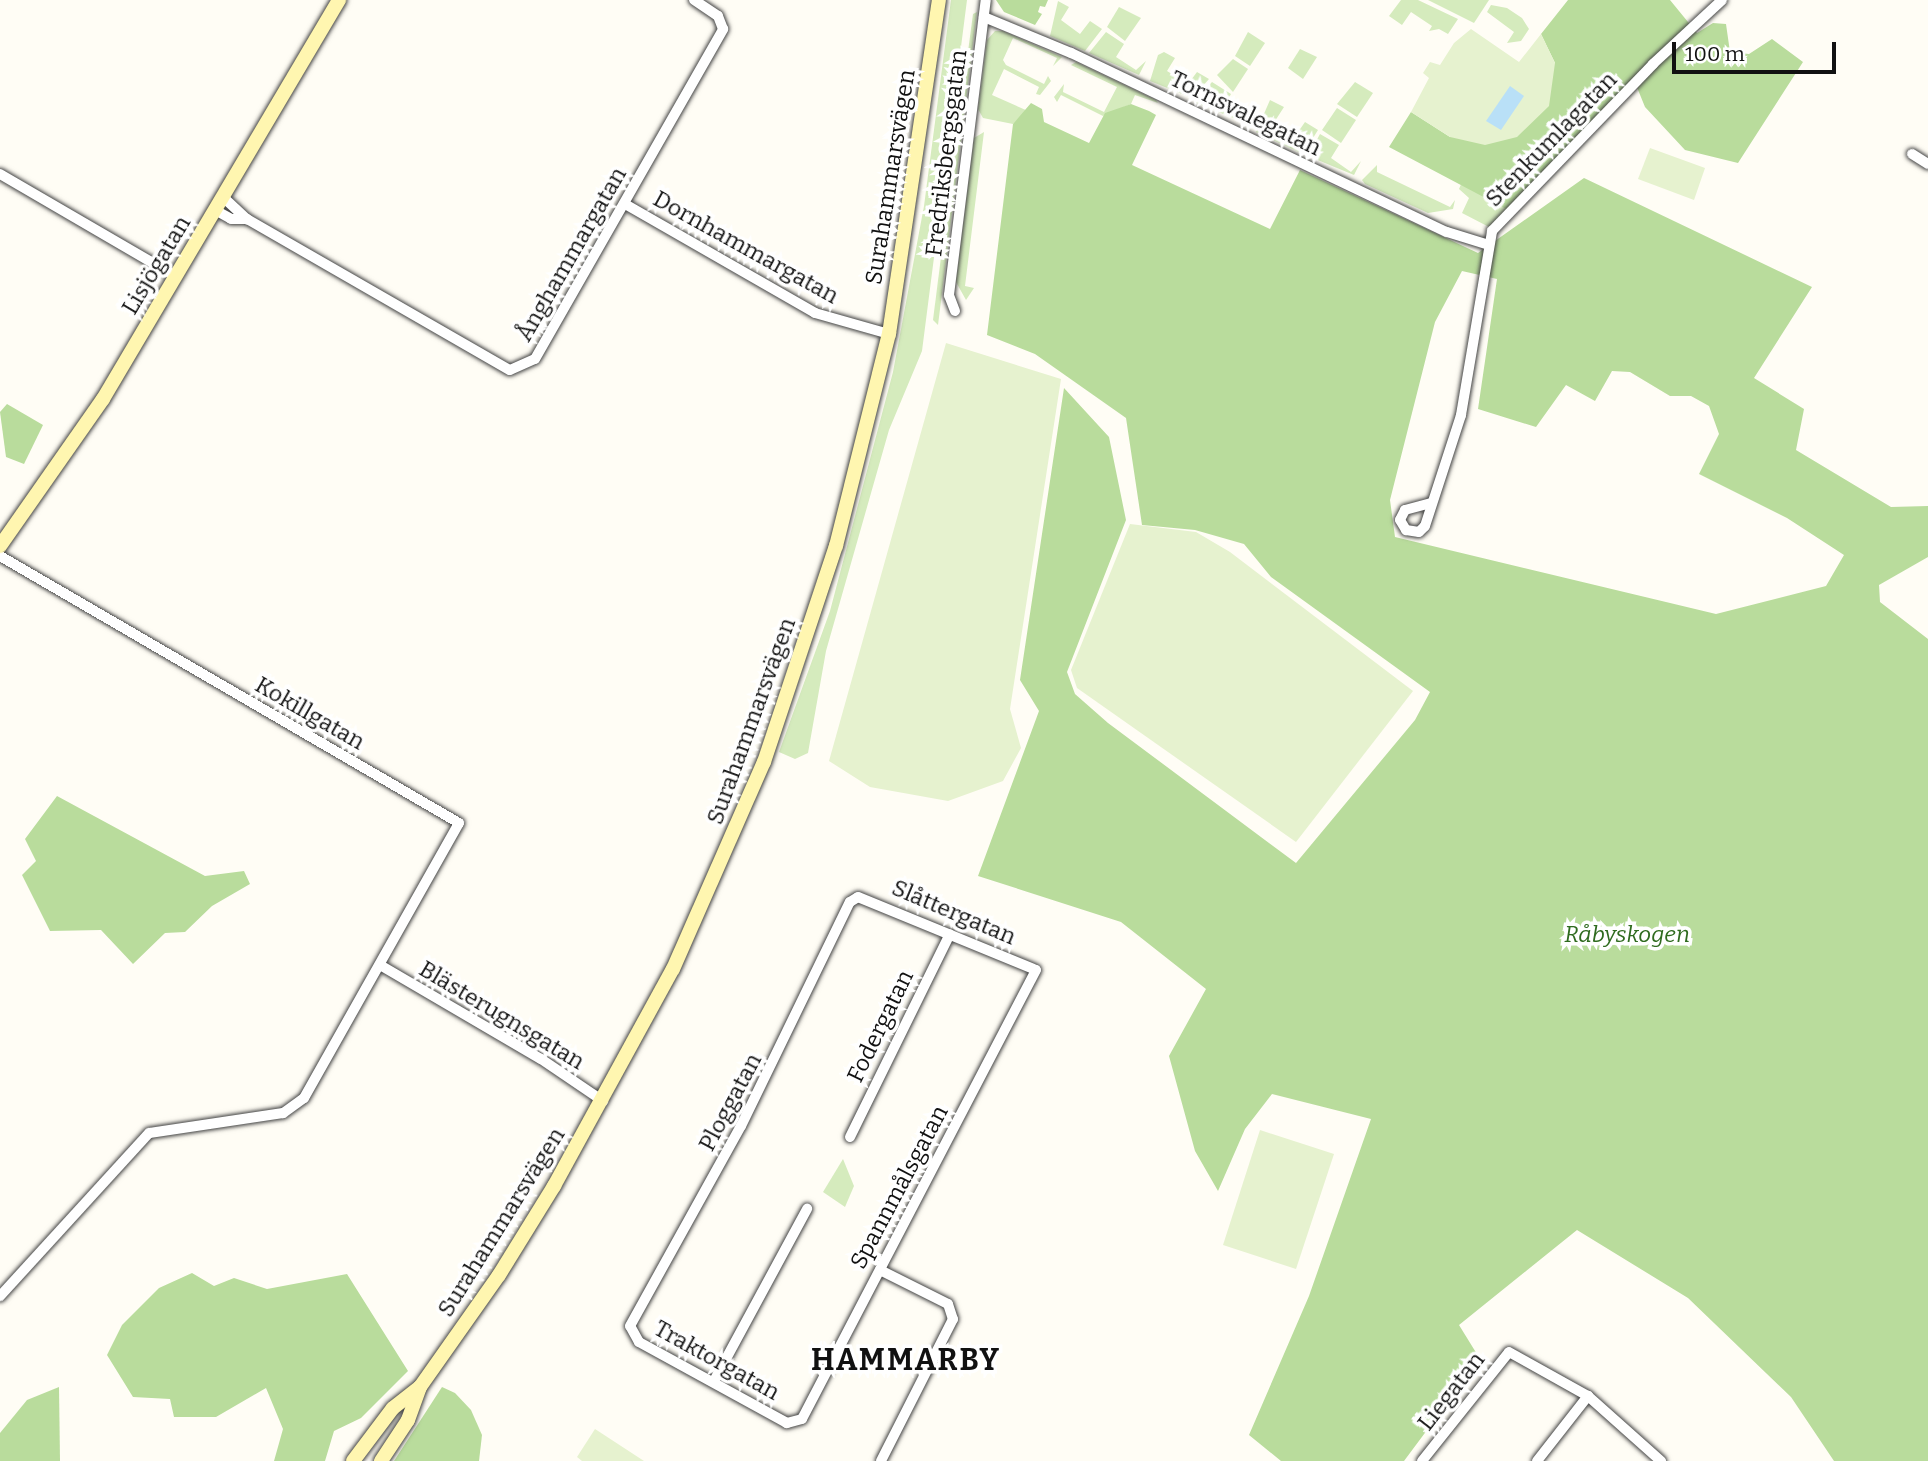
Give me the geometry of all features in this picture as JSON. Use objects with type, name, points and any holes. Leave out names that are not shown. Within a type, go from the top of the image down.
[{"type":"main road","name":"Lisjögatan","points":[[0,546],[103,399],[339,0]]},
{"type":"main road","name":"Surahammarsvägen","points":[[381,1461],[408,1420],[420,1387],[499,1275],[603,1101],[673,970],[769,750],[836,546],[889,334],[939,0]]},
{"type":"main road","name":"Surahammarsvägen","points":[[353,1461],[393,1408],[420,1387]]},
{"type":"street","name":"Ånghammargatan","points":[[219,203],[510,370],[535,359],[723,29],[718,16],[694,0]]},
{"type":"street","name":"Fredriksbergsgatan","points":[[954,311],[949,295],[986,0]]},
{"type":"street","name":"Stenkumlagatan","points":[[1431,503],[1461,415],[1492,231],[1653,64],[1722,0]]},
{"type":"street","name":"Tornsvalegatan","points":[[984,17],[1071,53],[1447,232],[1489,245]]},
{"type":"street","points":[[1912,154],[1928,164]]},
{"type":"street","points":[[0,173],[175,276]]},
{"type":"street","name":"Dornhammargatan","points":[[625,204],[815,313],[889,334]]},
{"type":"street","name":"Kokillgatan","points":[[0,556],[459,823],[380,965]]},
{"type":"street","name":"Slåttergatan","points":[[858,897],[1033,969]]},
{"type":"street","name":"Ploggatan","points":[[631,1323],[741,1126],[850,902],[858,897]]},
{"type":"street","name":"Fodergatan","points":[[850,1137],[950,934]]},
{"type":"street","points":[[0,1296],[149,1133],[292,1110],[304,1098],[380,965]]},
{"type":"street","name":"Blästerugnsgatan","points":[[380,965],[541,1059],[603,1101]]},
{"type":"street","name":"Spannmålsgatan","points":[[794,1423],[802,1419],[1033,969]]},
{"type":"street","points":[[714,1381],[807,1209]]},
{"type":"street","points":[[880,1270],[948,1304],[953,1319],[881,1461]]},
{"type":"street","name":"Traktorgatan","points":[[631,1323],[639,1342],[787,1423],[794,1423]]},
{"type":"street","name":"Liegatan","points":[[1422,1461],[1508,1352],[1588,1396],[1657,1460]]},
{"type":"street","points":[[1536,1461],[1588,1396]]},
{"type":"green space","points":[[951,0],[967,0],[922,351],[889,430],[826,651],[808,753],[795,759],[779,752],[830,611],[893,372],[924,206]]},
{"type":"green space","points":[[996,0],[1048,0],[1045,7],[1040,6],[1038,12],[1042,14],[1035,25],[1004,12]]},
{"type":"green space","points":[[1401,0],[1418,0],[1458,19],[1448,34],[1439,29],[1429,31],[1432,26],[1411,12],[1402,25],[1389,16]]},
{"type":"green space","points":[[1428,0],[1489,0],[1474,23]]},
{"type":"green space","points":[[1568,0],[1670,0],[1697,33],[1713,23],[1726,24],[1730,52],[1749,54],[1772,39],[1803,62],[1738,163],[1685,150],[1645,107],[1634,80],[1510,211],[1389,147],[1411,112],[1450,137],[1555,63],[1541,34]]},
{"type":"green space","points":[[1058,1],[1069,7],[1061,20],[1080,34],[1090,21],[1102,29],[1085,51],[1050,36]]},
{"type":"green space","points":[[1491,5],[1507,8],[1522,18],[1529,29],[1521,41],[1507,43],[1514,32],[1487,12]]},
{"type":"green space","points":[[1119,7],[1141,18],[1125,41],[1107,27]]},
{"type":"green space","points":[[977,12],[938,325],[933,320],[973,14]]},
{"type":"green space","points":[[1471,29],[1519,62],[1541,34],[1555,63],[1549,106],[1517,137],[1485,145],[1450,137],[1411,112],[1429,78],[1423,73],[1430,62],[1440,65],[1454,43]]},
{"type":"green space","points":[[995,31],[1003,31],[1062,57],[1053,66],[1057,58],[1013,38],[1003,60],[1006,65],[1044,84],[1048,76],[1051,81],[1040,95],[1036,94],[1039,87],[1004,69],[992,95],[1028,111],[1013,124],[983,118],[978,109],[987,40]]},
{"type":"green space","points":[[1106,32],[1124,44],[1116,57],[1136,70],[1146,61],[1139,75],[1089,53]]},
{"type":"green space","points":[[1248,32],[1265,43],[1250,66],[1235,56]]},
{"type":"green space","points":[[1300,49],[1317,57],[1303,79],[1288,68]]},
{"type":"green space","points":[[1164,52],[1175,58],[1167,71],[1188,84],[1197,72],[1209,79],[1192,98],[1150,81],[1158,55]]},
{"type":"green space","points":[[1233,59],[1248,69],[1233,92],[1217,75]]},
{"type":"green space","points":[[1076,62],[1158,103],[1135,95],[1131,104],[1103,116],[1061,95],[1057,102],[1054,97],[1064,84],[1063,92],[1104,112],[1117,87],[1071,65]]},
{"type":"green space","points":[[1212,82],[1231,94],[1223,108],[1244,121],[1252,109],[1248,124],[1194,102]]},
{"type":"green space","points":[[1355,82],[1373,93],[1357,117],[1337,104]]},
{"type":"green space","points":[[1270,100],[1284,107],[1275,121],[1296,135],[1305,122],[1318,130],[1303,154],[1256,132]]},
{"type":"green space","name":"Råbyskogen","points":[[1031,103],[1042,109],[1044,122],[1089,143],[1105,113],[1131,104],[1156,115],[1132,165],[1270,229],[1300,170],[1478,253],[1584,178],[1812,287],[1754,378],[1804,409],[1796,450],[1891,507],[1928,506],[1928,557],[1879,585],[1880,602],[1928,639],[1928,1461],[1834,1461],[1791,1397],[1688,1298],[1577,1230],[1459,1325],[1480,1359],[1404,1461],[1281,1461],[1249,1435],[1309,1296],[1371,1119],[1272,1094],[1245,1129],[1218,1191],[1195,1151],[1169,1056],[1206,989],[1121,922],[978,876],[1039,711],[1020,680],[1064,388],[1109,437],[1126,520],[1067,672],[1075,694],[1108,723],[1296,863],[1415,720],[1430,692],[1271,577],[1244,544],[1195,530],[1142,525],[1126,418],[1035,354],[987,335],[1013,124]],"holes":[[[1462,271],[1497,279],[1478,409],[1536,427],[1566,385],[1595,401],[1612,371],[1630,372],[1670,396],[1691,396],[1709,406],[1719,434],[1699,474],[1787,518],[1844,555],[1826,586],[1716,614],[1395,537],[1390,500],[1435,322]]]},
{"type":"green space","points":[[1337,108],[1356,120],[1341,143],[1322,130]]},
{"type":"green space","points":[[984,132],[965,286],[974,288],[966,300],[956,282],[974,138]]},
{"type":"green space","points":[[1320,134],[1339,145],[1331,158],[1351,172],[1361,161],[1354,175],[1308,156]]},
{"type":"green space","points":[[1650,148],[1705,168],[1694,200],[1638,179]]},
{"type":"green space","points":[[1377,165],[1377,172],[1450,207],[1455,200],[1453,209],[1428,213],[1365,184],[1362,180]]},
{"type":"green space","points":[[1462,182],[1510,211],[1489,227],[1462,213],[1469,198],[1459,189]]},
{"type":"green space","points":[[946,343],[1061,379],[1010,709],[1021,748],[1003,781],[948,801],[870,787],[829,761]]},
{"type":"green space","points":[[7,404],[43,425],[24,464],[6,457],[0,412]]},
{"type":"green space","points":[[1130,524],[1196,532],[1230,552],[1413,691],[1296,842],[1077,688],[1071,670]]},
{"type":"green space","points":[[57,796],[205,876],[244,871],[250,884],[212,906],[185,932],[165,933],[133,964],[101,930],[50,931],[22,875],[36,861],[25,839]]},
{"type":"green space","points":[[1260,1130],[1334,1154],[1296,1269],[1223,1245]]},
{"type":"green space","points":[[843,1159],[854,1186],[845,1207],[823,1192]]},
{"type":"green space","points":[[192,1273],[214,1286],[234,1278],[267,1289],[347,1274],[408,1371],[361,1418],[334,1431],[325,1461],[274,1461],[283,1429],[266,1388],[216,1417],[174,1417],[170,1399],[133,1397],[107,1355],[122,1325],[159,1288]]},
{"type":"green space","points":[[59,1387],[60,1461],[0,1461],[0,1433],[27,1400]]},
{"type":"green space","points":[[442,1387],[455,1393],[471,1410],[482,1435],[479,1461],[394,1461]]},
{"type":"green space","points":[[595,1429],[644,1461],[582,1461],[577,1457]]},
{"type":"water","points":[[1510,86],[1524,96],[1501,130],[1486,121]]},
{"type":"district","name":"HAMMARBY","points":[[906,1360]]}]
